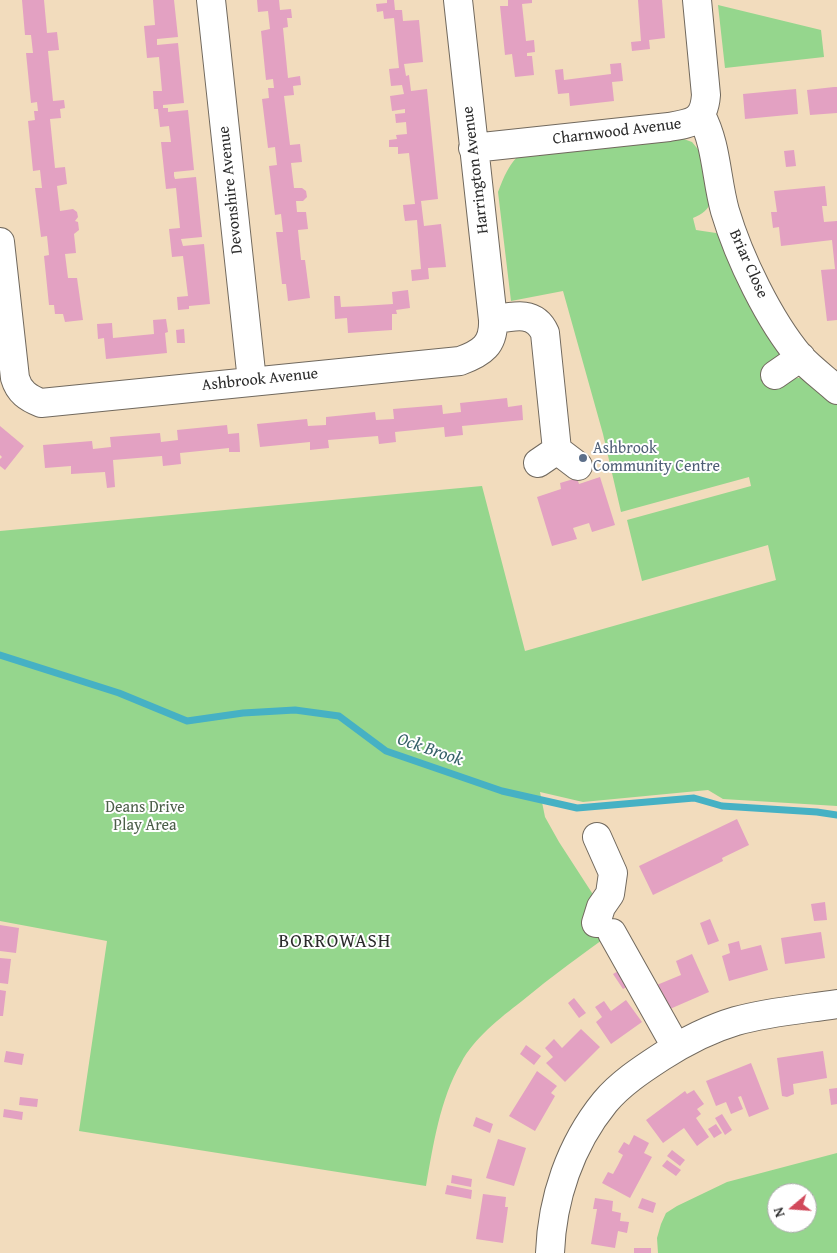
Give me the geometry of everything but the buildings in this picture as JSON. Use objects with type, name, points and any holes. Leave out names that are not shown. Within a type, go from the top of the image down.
[{"type":"street","name":"Devonshire Avenue","points":[[211,0],[252,381]]},
{"type":"street","name":"Harrington Avenue","points":[[458,0],[491,330]]},
{"type":"street","name":"Charnwood Avenue","points":[[473,148],[669,127],[690,123],[701,116],[705,106],[706,95],[697,0]]},
{"type":"street","name":"Briar Close","points":[[701,116],[707,126],[712,142],[719,185],[735,243],[767,306],[801,357],[837,390]]},
{"type":"street","name":"Ashbrook Avenue","points":[[0,242],[15,378],[25,395],[41,403],[460,360],[484,349],[491,330]]},
{"type":"street","points":[[491,330],[513,316],[535,320],[542,325],[545,333],[558,460]]},
{"type":"street","points":[[775,375],[801,357]]},
{"type":"street","points":[[596,837],[613,873],[610,894],[601,906],[604,928],[676,1046]]},
{"type":"street","points":[[550,1253],[554,1216],[561,1186],[570,1160],[605,1102],[626,1081],[676,1046],[703,1033],[736,1021],[785,1011],[837,1004]]},
{"type":"green space","points":[[718,5],[821,30],[824,57],[725,68]]},
{"type":"green space","name":"Deans Drive Play Area","points":[[678,137],[692,142],[701,153],[711,200],[705,211],[693,218],[696,230],[716,233],[721,236],[780,341],[790,379],[805,377],[837,401],[837,806],[723,799],[708,790],[583,802],[540,792],[545,817],[616,930],[505,1014],[480,1037],[466,1054],[454,1077],[443,1107],[426,1186],[79,1131],[107,941],[0,921],[0,531],[482,486],[525,651],[776,580],[768,545],[642,581],[627,520],[751,486],[749,477],[621,512],[603,434],[563,291],[511,301],[498,192],[507,171],[521,153]]},
{"type":"green space","points":[[837,1153],[837,1253],[658,1253],[657,1238],[661,1224],[666,1213],[727,1182]]},
{"type":"waterway","name":"Ock Brook","points":[[0,655],[119,693],[187,721],[243,713],[295,710],[339,716],[386,751],[502,791],[577,808],[694,798],[722,806],[837,815]]},
{"type":"place","name":"Ashbrook Community Centre","points":[[583,458]]},
{"type":"district","name":"BORROWASH","points":[[335,942]]}]
